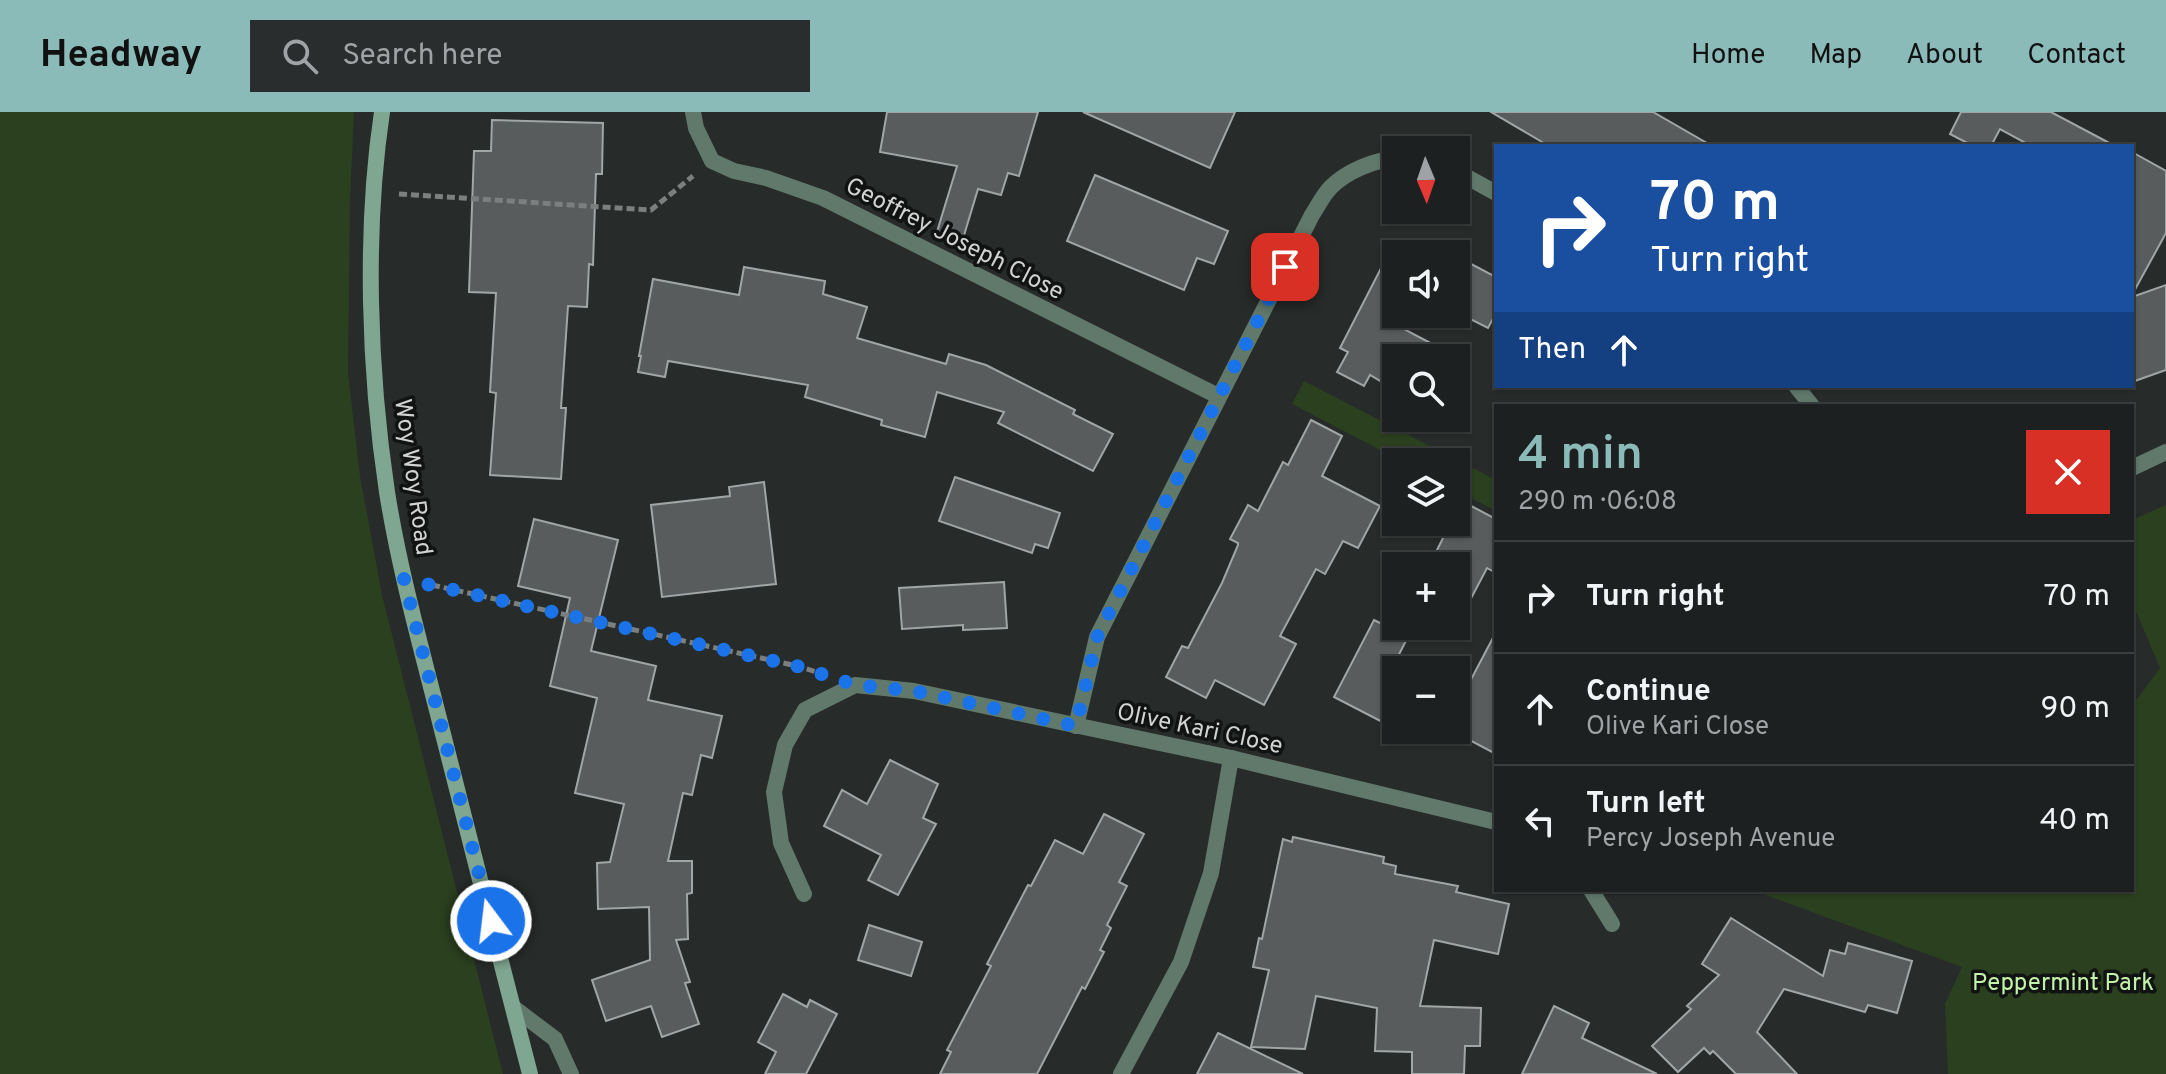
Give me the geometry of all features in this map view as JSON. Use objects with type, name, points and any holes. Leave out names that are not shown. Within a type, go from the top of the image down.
[{"type":"main road","name":"Woy Woy Road","points":[[382,112],[373,192],[371,279],[387,491],[404,579],[530,1074]]},
{"type":"street","points":[[693,112],[696,128],[712,161]]},
{"type":"street","points":[[1076,726],[1097,637],[1312,215],[1331,187],[1356,170],[1382,160]]},
{"type":"street","name":"Geoffrey Joseph Close","points":[[712,161],[734,171],[766,178],[823,198],[1218,396]]},
{"type":"street","points":[[1470,179],[1494,192]]},
{"type":"street","points":[[1798,388],[1810,404]]},
{"type":"street","points":[[2134,467],[2166,452]]},
{"type":"street","points":[[804,894],[781,843],[774,792],[785,745],[805,710],[855,685]]},
{"type":"street","name":"Olive Kari Close","points":[[855,685],[914,691],[1231,758],[1494,822]]},
{"type":"street","points":[[1121,1074],[1181,962],[1211,873],[1231,758]]},
{"type":"street","points":[[1592,892],[1612,924]]},
{"type":"street","points":[[514,1008],[555,1039],[571,1074]]},
{"type":"path","points":[[373,192],[651,210],[712,161]]},
{"type":"path","points":[[404,579],[797,666],[855,685]]},
{"type":"green space","points":[[0,112],[354,112],[348,373],[360,476],[382,595],[503,1074],[0,1074]]},
{"type":"green space","points":[[1304,381],[1382,421],[1382,432],[1403,432],[1434,448],[1382,448],[1382,451],[1292,404]]},
{"type":"green space","points":[[1470,467],[1494,479],[1494,510],[1470,497]]},
{"type":"green space","name":"Peppermint Park","points":[[2166,505],[2166,1074],[1948,1074],[1945,1004],[1962,967],[1757,892],[2134,892],[2134,703],[2160,668],[2134,607],[2134,519]]},
{"type":"building","points":[[887,112],[1038,112],[1019,176],[1008,173],[1001,195],[978,189],[962,242],[936,235],[957,166],[880,152]]},
{"type":"building","points":[[1083,112],[1235,112],[1210,168]]},
{"type":"building","points":[[1491,112],[1653,112],[1709,144],[1546,144]]},
{"type":"building","points":[[1961,112],[2051,112],[2111,144],[2027,144],[2000,129],[1992,144],[1969,144],[1950,134]]},
{"type":"building","points":[[492,120],[603,123],[602,174],[596,174],[593,265],[589,264],[587,307],[568,306],[561,408],[566,408],[561,479],[490,475],[496,393],[490,392],[496,293],[469,292],[474,151],[491,151]]},
{"type":"building","points":[[2134,153],[2166,171],[2166,233],[2134,291]]},
{"type":"building","points":[[1095,175],[1228,231],[1214,264],[1197,258],[1184,290],[1067,241]]},
{"type":"building","points":[[1470,263],[1494,276],[1494,317],[1488,328],[1470,319]]},
{"type":"building","points":[[1382,266],[1382,328],[1402,328],[1432,344],[1382,344],[1382,382],[1370,375],[1364,386],[1337,372],[1348,352],[1340,348]]},
{"type":"building","points":[[744,267],[825,281],[823,294],[867,307],[857,338],[946,364],[949,354],[986,365],[1075,410],[1073,414],[1113,434],[1093,471],[998,423],[1004,412],[937,392],[925,437],[881,425],[882,420],[805,397],[808,385],[668,361],[665,377],[638,372],[653,279],[739,295]]},
{"type":"building","points":[[2166,285],[2166,370],[2134,381],[2134,296]]},
{"type":"building","points":[[1311,420],[1342,436],[1322,476],[1380,506],[1358,548],[1343,541],[1325,574],[1316,569],[1280,636],[1296,644],[1264,705],[1215,680],[1206,698],[1166,677],[1182,646],[1188,648],[1222,583],[1238,545],[1230,539],[1248,505],[1258,511],[1283,462],[1288,465]]},
{"type":"building","points":[[955,477],[1060,513],[1048,548],[1035,544],[1032,553],[939,521]]},
{"type":"building","points":[[764,482],[776,584],[662,597],[651,505],[730,496],[729,487]]},
{"type":"building","points":[[1470,505],[1494,518],[1494,572],[1487,568],[1470,600],[1470,552],[1436,552],[1444,536],[1470,536]]},
{"type":"building","points":[[534,519],[618,540],[591,651],[656,666],[648,700],[722,716],[712,758],[701,755],[692,795],[683,793],[668,861],[692,861],[692,893],[687,894],[688,939],[676,940],[690,982],[685,983],[699,1024],[662,1037],[651,1006],[606,1021],[592,980],[650,960],[649,907],[598,909],[597,863],[610,862],[624,804],[575,793],[597,698],[550,686],[570,598],[518,586]]},
{"type":"building","points":[[1004,582],[1007,628],[963,630],[963,625],[902,629],[899,588]]},
{"type":"building","points":[[1374,620],[1382,624],[1382,640],[1406,640],[1398,656],[1382,656],[1382,722],[1334,697]]},
{"type":"building","points":[[1494,636],[1494,753],[1470,740],[1470,681]]},
{"type":"building","points":[[890,760],[938,784],[923,818],[936,824],[898,895],[868,880],[881,855],[824,826],[842,790],[867,804]]},
{"type":"building","points":[[1104,814],[1144,834],[1119,882],[1127,886],[1107,925],[1111,928],[1100,950],[1104,952],[1085,989],[1082,987],[1037,1074],[940,1074],[951,1052],[947,1050],[991,966],[987,964],[1055,840],[1083,854]]},
{"type":"building","points":[[1293,837],[1384,857],[1383,863],[1396,866],[1395,874],[1458,886],[1456,892],[1509,904],[1498,954],[1434,940],[1420,1006],[1481,1008],[1480,1046],[1465,1046],[1464,1074],[1412,1074],[1412,1052],[1375,1051],[1377,1008],[1316,996],[1305,1049],[1251,1047],[1269,970],[1253,967],[1283,839],[1292,842]]},
{"type":"building","points":[[1731,918],[1823,976],[1830,950],[1845,954],[1848,943],[1912,961],[1897,1013],[1868,1005],[1865,1012],[1784,989],[1757,1032],[1797,1074],[1736,1074],[1713,1051],[1710,1054],[1704,1048],[1678,1072],[1652,1046],[1691,1009],[1687,1006],[1719,975],[1702,964]]},
{"type":"building","points":[[869,925],[922,942],[911,976],[858,960]]},
{"type":"building","points":[[783,994],[807,1007],[810,1000],[837,1014],[806,1074],[765,1074],[776,1052],[758,1042]]},
{"type":"building","points":[[1554,1006],[1589,1023],[1582,1038],[1657,1074],[1522,1074]]},
{"type":"building","points":[[1218,1033],[1303,1074],[1197,1074]]},
{"type":"route","points":[[491,921],[404,579],[797,666],[855,685],[914,691],[1076,726],[1097,637],[1285,267]]}]
